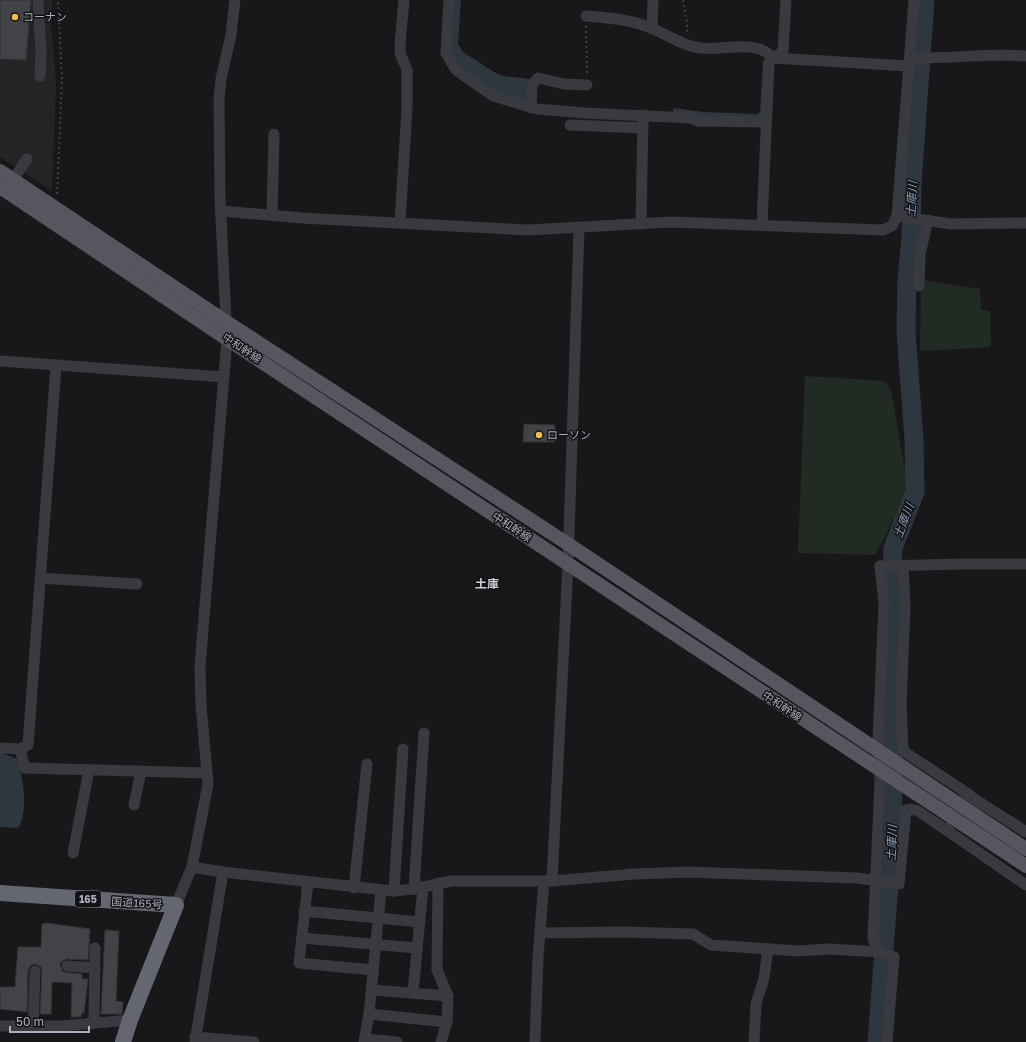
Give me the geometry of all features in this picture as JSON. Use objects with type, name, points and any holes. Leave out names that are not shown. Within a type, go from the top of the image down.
[{"type":"highway","name":"国道165号","points":[[0,893],[176,905],[130,1020],[123,1042]]},
{"type":"main road","name":"中和幹線","points":[[0,171],[228,323],[568,544],[881,754],[902,766],[1026,849]]},
{"type":"main road","name":"中和幹線","points":[[0,187],[227,339],[1026,866]]},
{"type":"street","points":[[38,0],[41,51],[40,72]]},
{"type":"street","points":[[176,905],[192,867],[206,795],[200,666],[228,323],[221,211],[219,99],[221,79],[231,35],[235,0]]},
{"type":"street","points":[[400,222],[408,109],[407,70],[400,52],[404,0]]},
{"type":"street","points":[[449,0],[446,53],[456,70],[493,96],[531,108],[585,113],[690,118],[698,121],[766,122]]},
{"type":"street","points":[[652,0],[652,29]]},
{"type":"street","points":[[762,225],[769,62],[783,51],[786,0]]},
{"type":"street","points":[[221,211],[528,230],[580,229],[692,222],[871,231],[883,230],[892,226],[897,216],[914,0]]},
{"type":"street","points":[[586,16],[616,19],[652,29],[687,44],[707,49],[761,49],[773,58],[910,62],[994,56],[1026,56]]},
{"type":"street","points":[[531,108],[532,85],[538,78],[564,84],[587,85]]},
{"type":"street","points":[[641,224],[643,115]]},
{"type":"street","points":[[570,126],[643,128]]},
{"type":"street","points":[[272,215],[274,134]]},
{"type":"street","points":[[13,180],[27,159]]},
{"type":"street","points":[[897,216],[951,224],[1026,223]]},
{"type":"street","points":[[919,286],[920,254],[928,220]]},
{"type":"street","points":[[535,1042],[540,933],[548,881],[568,564],[580,229]]},
{"type":"street","points":[[0,361],[224,377]]},
{"type":"street","points":[[0,748],[20,749],[28,745],[56,366]]},
{"type":"street","points":[[887,1042],[894,957],[882,952],[875,946],[873,938],[882,772],[881,754],[884,604],[880,566],[1026,564]]},
{"type":"street","points":[[903,565],[905,621],[901,704],[903,749],[906,753],[1026,832]]},
{"type":"street","points":[[40,578],[136,584]]},
{"type":"street","points":[[414,993],[420,922],[418,888],[424,733]]},
{"type":"street","points":[[20,749],[26,768],[206,773]]},
{"type":"street","points":[[394,891],[403,749]]},
{"type":"street","points":[[354,888],[367,764]]},
{"type":"street","points":[[902,766],[970,795]]},
{"type":"street","points":[[73,853],[89,770]]},
{"type":"street","points":[[134,805],[141,771]]},
{"type":"street","points":[[931,804],[952,834]]},
{"type":"street","points":[[192,867],[354,888],[394,891],[451,881],[548,881],[634,874],[688,872],[875,880],[899,884],[906,810],[911,808],[918,811],[1026,885]]},
{"type":"street","points":[[223,872],[195,1040],[254,1042]]},
{"type":"street","points":[[308,882],[299,963],[373,970]]},
{"type":"street","points":[[438,883],[437,970],[448,996],[447,1022],[441,1042]]},
{"type":"street","points":[[381,890],[372,990],[364,1041],[397,1042]]},
{"type":"street","points":[[304,911],[420,922]]},
{"type":"street","points":[[540,933],[622,932],[693,934],[711,945],[798,951],[828,949],[882,952]]},
{"type":"street","points":[[302,938],[417,948]]},
{"type":"street","points":[[94,1023],[95,948]]},
{"type":"street","points":[[754,1042],[756,1004],[764,978],[768,949]]},
{"type":"street","points":[[67,966],[95,968]]},
{"type":"street","points":[[33,1027],[35,971]]},
{"type":"street","points":[[372,990],[448,996]]},
{"type":"street","points":[[369,1014],[447,1022]]},
{"type":"street","points":[[0,1026],[33,1027],[130,1020]]},
{"type":"path","points":[[54,208],[58,192],[62,79],[58,0]]},
{"type":"path","points":[[683,0],[687,23],[687,44]]},
{"type":"path","points":[[586,16],[587,85]]},
{"type":"shaded area","points":[[0,0],[52,0],[51,21],[56,84],[52,191],[0,157]]},
{"type":"shaded area","points":[[453,0],[461,0],[458,44],[463,52],[494,72],[503,76],[530,79],[527,101],[494,94],[462,71],[452,55],[450,47]]},
{"type":"shaded area","points":[[763,61],[766,65],[763,118],[700,118],[673,113],[673,108],[704,112],[757,114],[760,112]]},
{"type":"shaded area","points":[[921,280],[980,289],[981,310],[990,311],[991,347],[920,351]]},
{"type":"shaded area","points":[[805,376],[884,381],[891,390],[907,482],[902,503],[875,555],[798,553]]},
{"type":"shaded area","points":[[0,752],[17,759],[19,766],[23,785],[24,804],[21,821],[18,828],[0,827]]},
{"type":"building","points":[[0,0],[31,0],[26,60],[0,59]]},
{"type":"building","points":[[524,424],[555,425],[555,442],[523,442]]},
{"type":"building","points":[[47,923],[90,929],[88,960],[67,959],[61,962],[60,965],[63,972],[82,974],[82,979],[88,979],[84,1013],[82,1013],[81,1017],[71,1017],[72,983],[52,982],[51,1014],[40,1014],[42,971],[41,967],[36,964],[31,965],[28,970],[27,1012],[0,1009],[0,987],[15,987],[18,947],[41,947],[42,924]]},
{"type":"building","points":[[105,930],[119,931],[116,1001],[123,1002],[122,1014],[101,1014]]},
{"type":"waterway","name":"土庫川","points":[[877,1042],[893,833],[893,548],[915,492],[914,439],[906,332],[907,277],[911,239],[912,184],[925,0]]},
{"type":"place","name":"コーナン","points":[[15,17]]},
{"type":"place","name":"ローソン","points":[[539,435]]},
{"type":"district","name":"土庫","points":[[487,584]]}]
